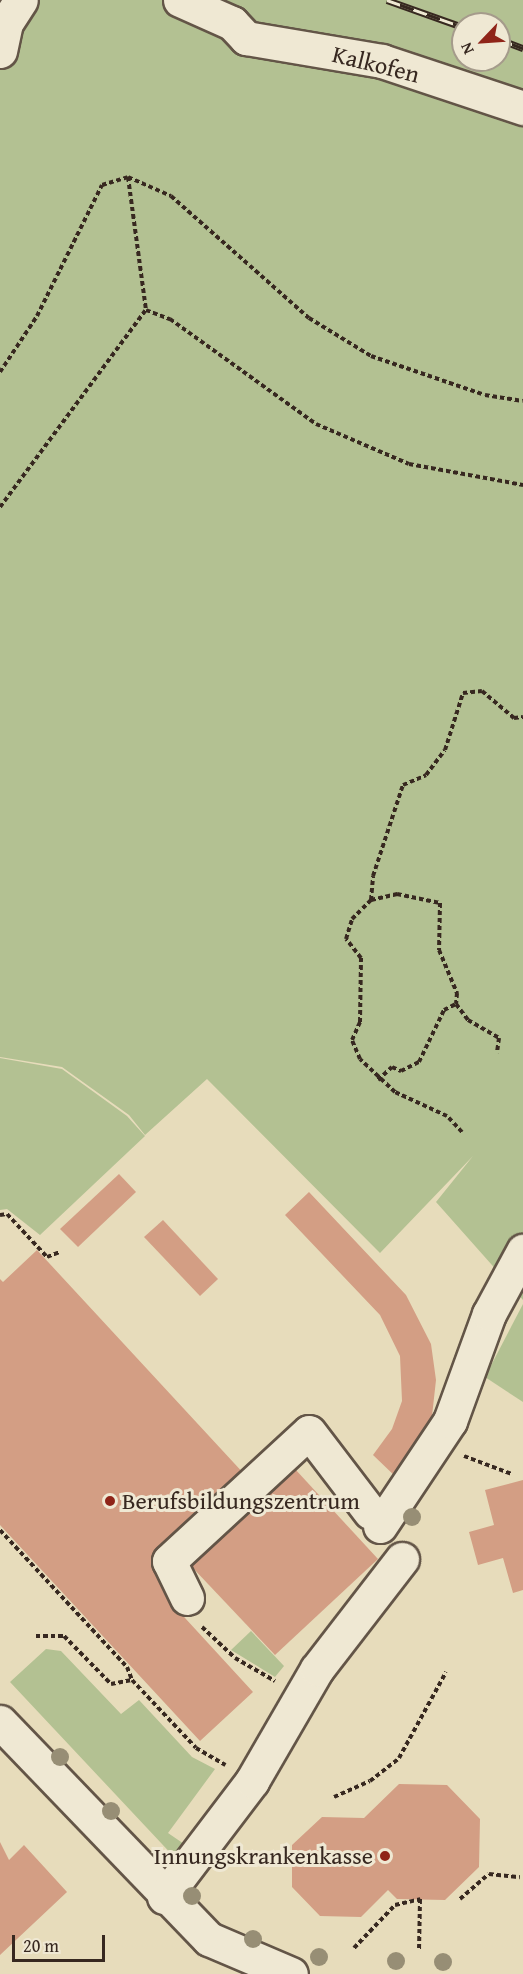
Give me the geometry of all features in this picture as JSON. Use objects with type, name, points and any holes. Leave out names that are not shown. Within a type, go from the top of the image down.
[{"type":"street","points":[[0,51],[6,23],[21,0]]},
{"type":"street","name":"Kalkofen","points":[[180,0],[235,12],[246,38],[382,61],[523,108]]},
{"type":"street","points":[[187,1598],[169,1561],[309,1431],[375,1519],[436,1445],[450,1421],[489,1314],[523,1251]]},
{"type":"street","points":[[164,1897],[252,1781],[302,1696],[402,1560]]},
{"type":"street","points":[[0,1722],[164,1897],[209,1939],[291,1974]]},
{"type":"path","points":[[0,507],[146,310],[128,177]]},
{"type":"path","points":[[0,372],[37,316],[102,185],[128,177],[171,196],[309,318],[371,356],[485,395],[523,401]]},
{"type":"path","points":[[146,310],[170,319],[316,424],[409,464],[523,485]]},
{"type":"path","points":[[371,900],[373,876],[403,785],[426,775],[445,750],[463,693],[482,691],[514,718],[523,717]]},
{"type":"path","points":[[462,1132],[447,1116],[378,1080],[352,1040],[360,1022],[361,958],[346,939],[352,920],[371,900],[397,894],[440,903],[438,950],[457,993],[456,1004],[468,1020],[499,1038],[496,1053]]},
{"type":"path","points":[[378,1080],[393,1067],[400,1071],[419,1062],[444,1010],[456,1004]]},
{"type":"path","points":[[0,1215],[7,1214],[47,1257],[60,1252]]},
{"type":"path","points":[[436,1445],[512,1474]]},
{"type":"path","points":[[0,1530],[128,1666],[132,1680],[196,1748],[252,1781]]},
{"type":"path","points":[[187,1598],[181,1606],[235,1658],[302,1696]]},
{"type":"path","points":[[36,1636],[64,1636],[111,1684],[132,1680]]},
{"type":"path","points":[[334,1797],[370,1781],[399,1758],[446,1672]]},
{"type":"path","points":[[460,1899],[489,1874],[520,1877]]},
{"type":"path","points":[[354,1948],[396,1905],[420,1899],[419,1949]]},
{"type":"green space","points":[[0,0],[523,0],[523,1300],[436,1202],[473,1156],[380,1253],[207,1079],[145,1135],[129,1115],[62,1067],[0,1057]]},
{"type":"green space","points":[[0,1058],[62,1069],[127,1116],[145,1136],[40,1235],[7,1209],[0,1210]]},
{"type":"green space","points":[[523,1304],[523,1402],[485,1377]]},
{"type":"green space","points":[[251,1631],[284,1666],[275,1677],[231,1650]]},
{"type":"green space","points":[[46,1649],[61,1651],[121,1714],[139,1700],[192,1757],[215,1769],[168,1833],[187,1846],[177,1860],[10,1682]]},
{"type":"building","points":[[119,1174],[136,1192],[78,1247],[60,1229]]},
{"type":"building","points":[[309,1192],[406,1295],[431,1344],[436,1380],[432,1416],[397,1478],[373,1455],[392,1429],[402,1401],[400,1356],[380,1315],[285,1215]]},
{"type":"building","points":[[163,1220],[218,1279],[200,1296],[144,1237]]},
{"type":"building","name":"Berufsbildungszentrum","points":[[37,1250],[246,1476],[152,1563],[183,1598],[174,1606],[253,1692],[200,1741],[0,1525],[0,1279],[3,1282]]},
{"type":"building","points":[[295,1469],[378,1559],[275,1655],[191,1566]]},
{"type":"building","points":[[523,1480],[523,1590],[513,1593],[503,1558],[478,1565],[469,1532],[494,1525],[485,1490]]},
{"type":"building","name":"Innungskrankenkasse","points":[[399,1784],[447,1785],[480,1819],[479,1867],[445,1900],[397,1899],[388,1890],[361,1917],[320,1916],[292,1887],[292,1845],[322,1817],[364,1818]]},
{"type":"building","points":[[0,1842],[9,1860],[24,1845],[67,1892],[0,1955]]},
{"type":"railway","points":[[387,0],[451,23]]},
{"type":"railway","points":[[511,44],[523,48]]},
{"type":"place","name":"Berufsbildungszentrum","points":[[110,1501]]},
{"type":"place","name":"Innungskrankenkasse","points":[[385,1856]]}]
